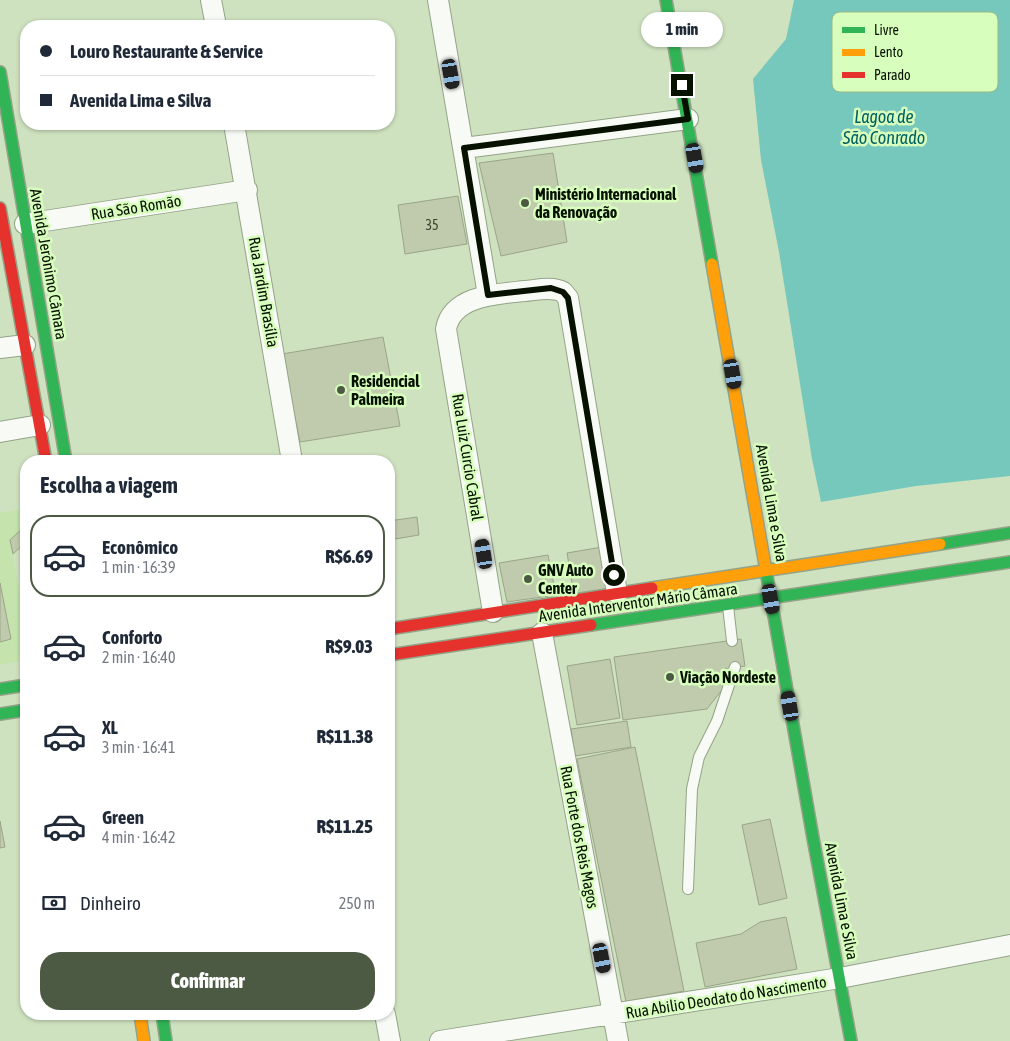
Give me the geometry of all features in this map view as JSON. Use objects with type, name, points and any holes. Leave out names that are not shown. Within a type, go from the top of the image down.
[{"type":"main road","name":"Avenida Lima e Silva","points":[[666,0],[813,838],[851,1041]]},
{"type":"main road","name":"Avenida Jerônimo Câmara","points":[[0,72],[65,455]]},
{"type":"main road","points":[[0,208],[8,255],[7,276],[25,345],[45,455]]},
{"type":"main road","name":"Avenida Interventor Mário Câmara","points":[[395,627],[1010,533]]},
{"type":"main road","name":"Avenida Interventor Mário Câmara","points":[[395,654],[1010,562]]},
{"type":"main road","points":[[0,689],[20,686]]},
{"type":"main road","points":[[0,714],[20,711]]},
{"type":"main road","points":[[141,1020],[144,1041]]},
{"type":"main road","points":[[163,1020],[166,1041]]},
{"type":"street","points":[[211,0],[215,20]]},
{"type":"street","points":[[438,0],[488,295],[551,288],[563,292],[570,303],[617,593]]},
{"type":"street","points":[[464,148],[688,119]]},
{"type":"street","name":"Rua Jardim Brasília","points":[[235,130],[291,455]]},
{"type":"street","name":"Rua São Romão","points":[[25,224],[246,190]]},
{"type":"street","name":"Rua Luiz Curcio Cabral","points":[[488,295],[470,302],[454,312],[447,322],[447,332],[493,612]]},
{"type":"street","points":[[0,348],[25,345]]},
{"type":"street","points":[[0,432],[40,425]]},
{"type":"street","name":"Rua Forte dos Reis Magos","points":[[542,633],[618,1041]]},
{"type":"street","name":"Rua Abilio Deodato do Nascimento","points":[[440,1041],[840,978],[1010,945]]},
{"type":"street","points":[[386,1020],[390,1041]]},
{"type":"lane","points":[[728,605],[732,641]]},
{"type":"lane","points":[[688,889],[692,789],[699,757],[717,721],[735,667]]},
{"type":"shaded area","points":[[20,509],[20,531],[10,540],[20,592],[20,661],[0,665],[0,513]]},
{"type":"water","name":"Lagoa de São Conrado","points":[[794,0],[1010,0],[1010,476],[916,486],[821,502],[812,459],[779,252],[761,160],[753,79],[786,39]]},
{"type":"building","name":"Ministério Internacional da Renovação","points":[[553,153],[567,242],[501,256],[479,163]]},
{"type":"building","points":[[458,196],[467,244],[405,254],[398,205]]},
{"type":"building","name":"Residencial Palmeira","points":[[383,337],[400,426],[300,442],[282,354]]},
{"type":"building","points":[[417,517],[419,535],[395,539],[395,520]]},
{"type":"building","points":[[20,531],[20,548],[13,554],[10,540]]},
{"type":"building","points":[[602,547],[609,590],[574,595],[567,553]]},
{"type":"building","name":"GNV Auto Center","points":[[548,555],[556,595],[507,602],[499,563]]},
{"type":"building","points":[[0,583],[11,639],[0,642]]},
{"type":"building","name":"Viação Nordeste","points":[[741,639],[745,666],[723,669],[725,686],[707,709],[623,720],[614,657]]},
{"type":"building","points":[[610,659],[620,718],[577,725],[567,666]]},
{"type":"building","points":[[627,721],[631,747],[575,756],[571,729]]},
{"type":"building","points":[[635,747],[684,991],[626,1002],[577,759]]},
{"type":"building","points":[[770,819],[787,898],[759,905],[742,825]]},
{"type":"building","points":[[0,821],[5,847],[0,848]]},
{"type":"building","points":[[786,917],[797,969],[705,987],[696,943],[741,934],[760,922]]},
{"type":"traffic: fast","points":[[666,0],[712,264]]},
{"type":"traffic: fast","points":[[0,72],[65,455]]},
{"type":"traffic: fast","points":[[940,544],[1010,533]]},
{"type":"traffic: fast","points":[[591,625],[1010,562]]},
{"type":"traffic: fast","points":[[765,565],[851,1041]]},
{"type":"traffic: fast","points":[[0,689],[20,686]]},
{"type":"traffic: fast","points":[[0,714],[20,711]]},
{"type":"traffic: fast","points":[[163,1020],[166,1041]]},
{"type":"traffic: slow","points":[[712,264],[765,565]]},
{"type":"traffic: slow","points":[[652,588],[940,544]]},
{"type":"traffic: slow","points":[[141,1020],[144,1041]]},
{"type":"traffic: jam","points":[[0,208],[45,455]]},
{"type":"traffic: jam","points":[[395,628],[652,588]]},
{"type":"traffic: jam","points":[[395,654],[591,625]]},
{"type":"place","name":"Ministério Internacional da Renovação","points":[[525,203]]},
{"type":"place","name":"Residencial Palmeira","points":[[341,390]]},
{"type":"place","name":"GNV Auto Center","points":[[528,579]]},
{"type":"place","name":"Viação Nordeste","points":[[670,677]]},
{"type":"route","points":[[614,575],[570,303],[566,294],[551,288],[488,295],[464,148],[688,119],[682,85]]}]
